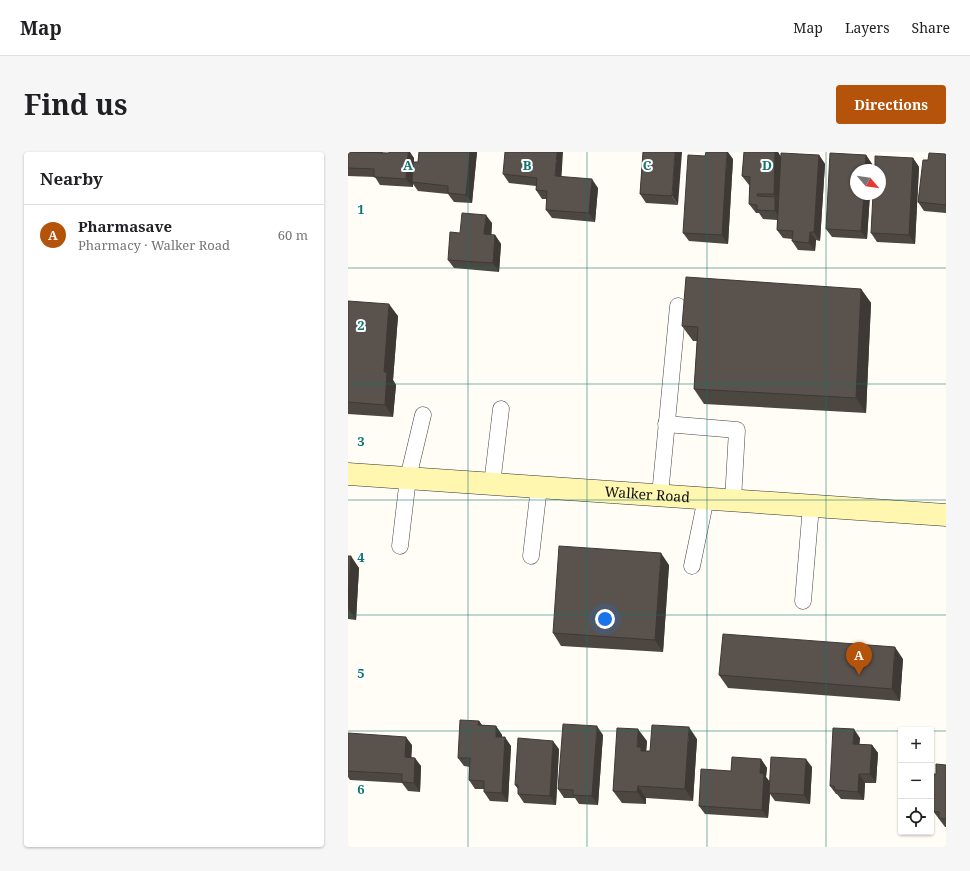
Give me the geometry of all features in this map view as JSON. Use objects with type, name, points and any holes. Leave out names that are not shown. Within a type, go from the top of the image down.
[{"type":"main road","name":"Walker Road","points":[[348,475],[946,515]]},
{"type":"lane","points":[[660,495],[678,306]]},
{"type":"lane","points":[[492,484],[501,409]]},
{"type":"lane","points":[[400,546],[408,478],[423,415]]},
{"type":"lane","points":[[666,424],[737,430],[733,500]]},
{"type":"lane","points":[[532,556],[539,487]]},
{"type":"lane","points":[[692,566],[706,498]]},
{"type":"lane","points":[[803,601],[810,506]]},
{"type":"building","points":[[348,152],[408,152],[406,179],[374,177],[374,169],[348,168]]},
{"type":"building","points":[[419,152],[470,152],[466,195],[448,193],[448,186],[412,182],[413,162],[418,162]]},
{"type":"building","points":[[505,152],[557,152],[555,176],[592,179],[589,213],[546,210],[547,191],[536,190],[537,178],[503,174]]},
{"type":"building","points":[[643,152],[675,152],[672,196],[640,194]]},
{"type":"building","points":[[706,152],[727,152],[722,235],[683,233],[688,155],[705,156]]},
{"type":"building","points":[[744,152],[775,152],[774,194],[757,194],[757,196],[775,197],[775,211],[757,210],[757,205],[749,204],[750,177],[742,176]]},
{"type":"building","points":[[781,153],[819,155],[814,232],[810,232],[809,243],[792,241],[793,231],[777,230]]},
{"type":"building","points":[[830,153],[866,155],[865,164],[850,164],[850,200],[864,200],[861,231],[826,229]]},
{"type":"building","points":[[929,153],[946,154],[946,205],[918,202],[923,160],[928,160]]},
{"type":"building","points":[[875,156],[913,158],[909,235],[871,233],[873,200],[886,200],[886,164],[875,164]]},
{"type":"building","points":[[462,213],[486,215],[484,234],[495,235],[493,263],[448,260],[450,232],[460,233]]},
{"type":"building","points":[[686,277],[861,289],[856,398],[694,389],[698,327],[682,326]]},
{"type":"building","points":[[348,301],[389,304],[384,372],[387,372],[385,405],[348,402]]},
{"type":"building","points":[[559,546],[661,553],[655,640],[553,633]]},
{"type":"building","points":[[348,556],[351,556],[348,599]]},
{"type":"building","points":[[723,634],[895,647],[892,689],[719,675]]},
{"type":"building","points":[[460,720],[479,721],[478,725],[496,726],[496,737],[505,737],[502,793],[484,792],[484,781],[469,780],[470,758],[458,758]]},
{"type":"building","points":[[563,724],[597,726],[592,796],[573,795],[573,790],[558,789]]},
{"type":"building","points":[[652,725],[689,727],[685,789],[638,786],[637,792],[613,791],[617,728],[638,729],[637,747],[641,747],[641,751],[650,751]]},
{"type":"building","points":[[833,728],[854,729],[853,744],[872,745],[870,774],[859,774],[858,792],[835,790],[834,786],[830,786]]},
{"type":"building","points":[[348,733],[406,737],[405,757],[415,758],[414,783],[402,782],[402,774],[348,771]]},
{"type":"building","points":[[518,738],[553,741],[550,796],[518,794],[518,785],[515,785]]},
{"type":"building","points":[[732,757],[761,759],[760,773],[764,774],[762,810],[699,806],[701,769],[731,771]]},
{"type":"building","points":[[771,757],[806,759],[804,795],[769,793]]},
{"type":"building","points":[[936,764],[946,765],[946,819],[939,818],[939,812],[934,811],[934,774],[936,774]]},
{"type":"place","name":"Pharmasave","points":[[859,675]]}]
